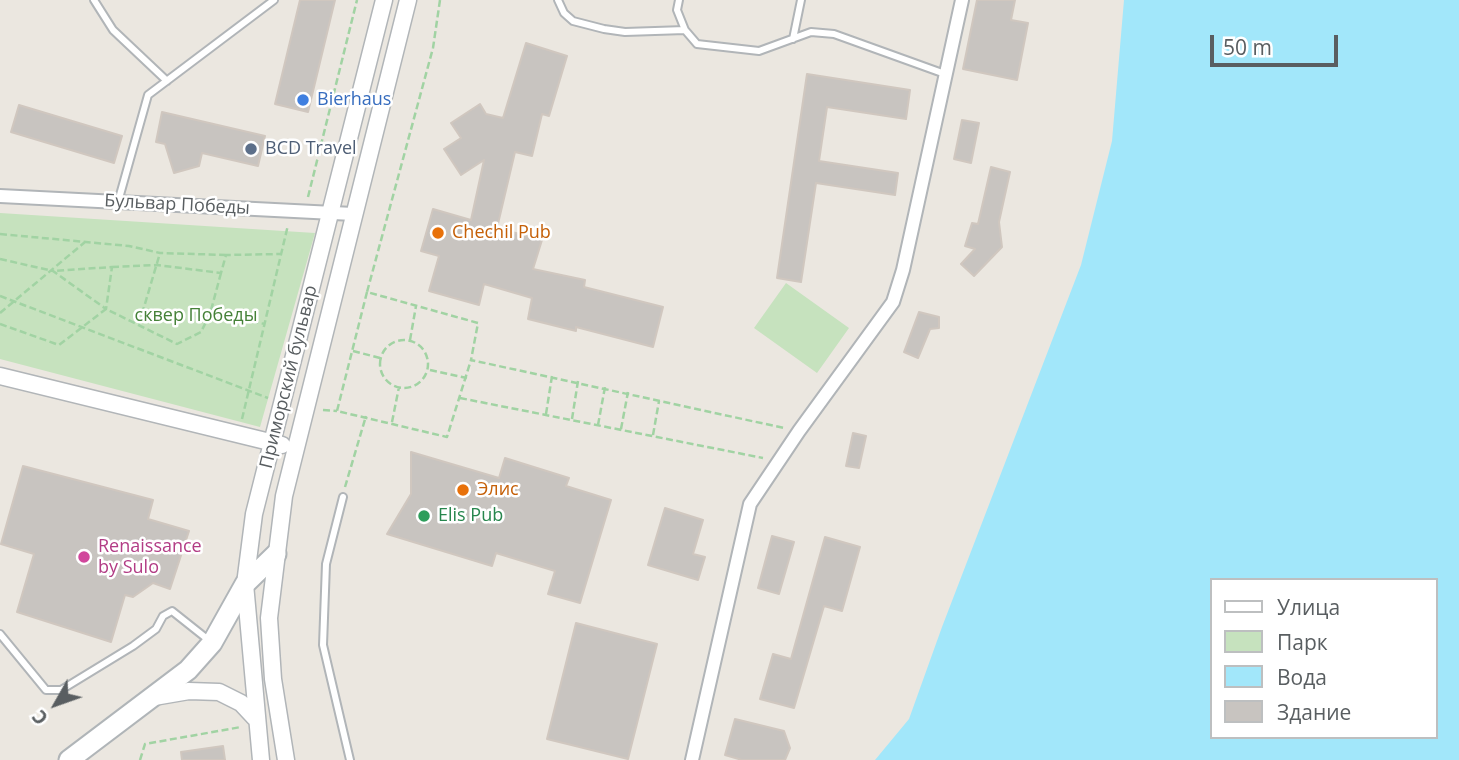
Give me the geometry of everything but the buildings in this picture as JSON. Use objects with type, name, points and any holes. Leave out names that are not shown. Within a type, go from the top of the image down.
[{"type":"main road","points":[[69,760],[188,670],[212,643],[244,584],[275,554]]},
{"type":"street","name":"Приморский бульвар","points":[[261,760],[250,722],[244,584],[254,514],[384,0]]},
{"type":"street","name":"Приморский бульвар","points":[[286,760],[273,679],[269,618],[275,554],[294,449],[408,0]]},
{"type":"street","points":[[692,760],[750,504],[799,431],[893,302],[962,0]]},
{"type":"street","name":"Бульвар Победы","points":[[0,196],[353,214]]},
{"type":"street","points":[[0,376],[294,449]]},
{"type":"street","points":[[154,697],[189,691],[219,692],[241,703],[250,722]]},
{"type":"lane","points":[[94,0],[113,30],[167,81]]},
{"type":"lane","points":[[118,202],[149,95],[274,0]]},
{"type":"lane","points":[[558,0],[564,13],[573,21],[604,29],[625,32],[685,30]]},
{"type":"lane","points":[[679,0],[677,10],[685,30],[697,44],[759,51],[811,32],[834,34],[947,74]]},
{"type":"lane","points":[[793,39],[801,0]]},
{"type":"lane","points":[[343,497],[326,564],[323,645],[350,760]]},
{"type":"lane","points":[[0,634],[46,690],[61,690],[133,646],[156,629],[163,616],[172,611],[212,643]]},
{"type":"path","points":[[237,436],[281,254],[298,211],[357,0]]},
{"type":"path","points":[[367,292],[478,323],[467,378],[447,438],[337,411],[367,292],[433,48],[440,0]]},
{"type":"path","points":[[0,234],[160,253],[281,254]]},
{"type":"path","points":[[0,313],[85,242]]},
{"type":"path","points":[[139,324],[160,253]]},
{"type":"path","points":[[53,271],[106,309],[177,344],[201,332],[210,314],[226,254]]},
{"type":"path","points":[[0,259],[53,271],[157,265],[221,273]]},
{"type":"path","points":[[0,324],[59,345],[106,309],[112,267]]},
{"type":"path","points":[[0,296],[248,393]]},
{"type":"path","points":[[410,341],[416,306]]},
{"type":"path","points":[[210,314],[265,324]]},
{"type":"path","points":[[397,340],[410,341],[426,353],[428,369],[419,383],[399,387],[383,375],[380,358],[390,344],[397,340]]},
{"type":"path","points":[[353,351],[380,358]]},
{"type":"path","points":[[471,360],[799,431]]},
{"type":"path","points":[[428,369],[467,378]]},
{"type":"path","points":[[546,414],[552,376]]},
{"type":"path","points":[[572,419],[578,382]]},
{"type":"path","points":[[392,423],[399,387]]},
{"type":"path","points":[[598,425],[605,387]]},
{"type":"path","points":[[621,429],[628,393]]},
{"type":"path","points":[[460,398],[778,461]]},
{"type":"path","points":[[653,435],[660,400]]},
{"type":"path","points":[[343,497],[366,416]]},
{"type":"path","points":[[140,760],[145,744],[250,722]]},
{"type":"green space","name":"сквер Победы","points":[[0,213],[315,233],[260,427],[0,359]]},
{"type":"green space","points":[[786,283],[849,328],[817,373],[754,328]]},
{"type":"water","points":[[1124,0],[1459,0],[1459,760],[875,760],[909,719],[1081,265],[1112,141]]},
{"type":"place","name":"Bierhaus","points":[[303,100]]},
{"type":"place","name":"BCD Travel","points":[[251,149]]},
{"type":"place","name":"Chechil Pub","points":[[438,233]]},
{"type":"place","name":"Элис","points":[[463,490]]},
{"type":"place","name":"Elis Pub","points":[[424,516]]},
{"type":"place","name":"Renaissance by Sulo","points":[[84,557]]}]
